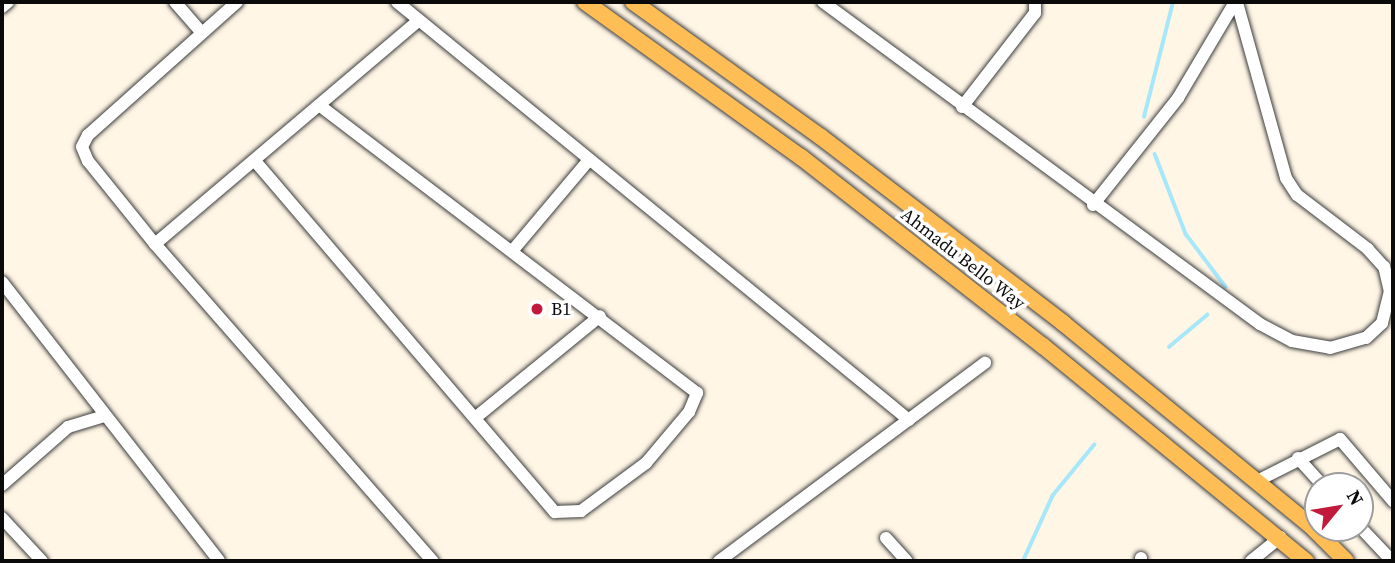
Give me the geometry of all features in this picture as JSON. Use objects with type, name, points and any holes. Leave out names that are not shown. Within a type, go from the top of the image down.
[{"type":"main road","name":"Ahmadu Bello Way","points":[[585,2],[801,158],[1281,537],[1306,561]]},
{"type":"main road","name":"Ahmadu Bello Way","points":[[633,2],[821,137],[1063,323],[1304,518]]},
{"type":"main road","name":"Ahmadu Bello Way","points":[[1329,542],[1346,561]]},
{"type":"street","points":[[2,7],[8,2]]},
{"type":"street","points":[[175,2],[201,32]]},
{"type":"street","points":[[237,2],[88,135],[82,146],[88,161],[155,244],[433,561]]},
{"type":"street","points":[[397,2],[588,161],[909,419]]},
{"type":"street","points":[[823,2],[1093,205],[1260,324],[1292,341],[1330,348],[1366,338],[1387,322],[1390,292],[1384,267],[1368,249],[1297,195],[1286,178],[1236,2]]},
{"type":"street","points":[[962,107],[1035,13],[1035,2]]},
{"type":"street","points":[[1093,205],[1178,98],[1236,2]]},
{"type":"street","points":[[155,244],[419,20]]},
{"type":"street","points":[[255,161],[555,512],[581,510],[646,463],[689,412],[697,393],[600,316],[320,106]]},
{"type":"street","points":[[513,250],[588,161]]},
{"type":"street","points":[[4,290],[219,561]]},
{"type":"street","points":[[475,418],[600,316]]},
{"type":"street","points":[[719,561],[985,363]]},
{"type":"street","points":[[2,485],[68,427],[104,416]]},
{"type":"street","points":[[1257,481],[1340,439],[1393,500]]},
{"type":"street","points":[[1298,458],[1310,472]]},
{"type":"street","points":[[2,519],[41,561]]},
{"type":"street","points":[[1251,561],[1281,537]]},
{"type":"street","points":[[886,538],[907,561]]},
{"type":"street","points":[[1374,542],[1392,561]]},
{"type":"waterway","points":[[1144,117],[1173,2]]},
{"type":"waterway","points":[[1155,154],[1186,234],[1226,287]]},
{"type":"waterway","points":[[1169,347],[1207,315]]},
{"type":"waterway","points":[[1023,561],[1053,495],[1094,445]]},
{"type":"place","name":"B1","points":[[537,309]]}]
